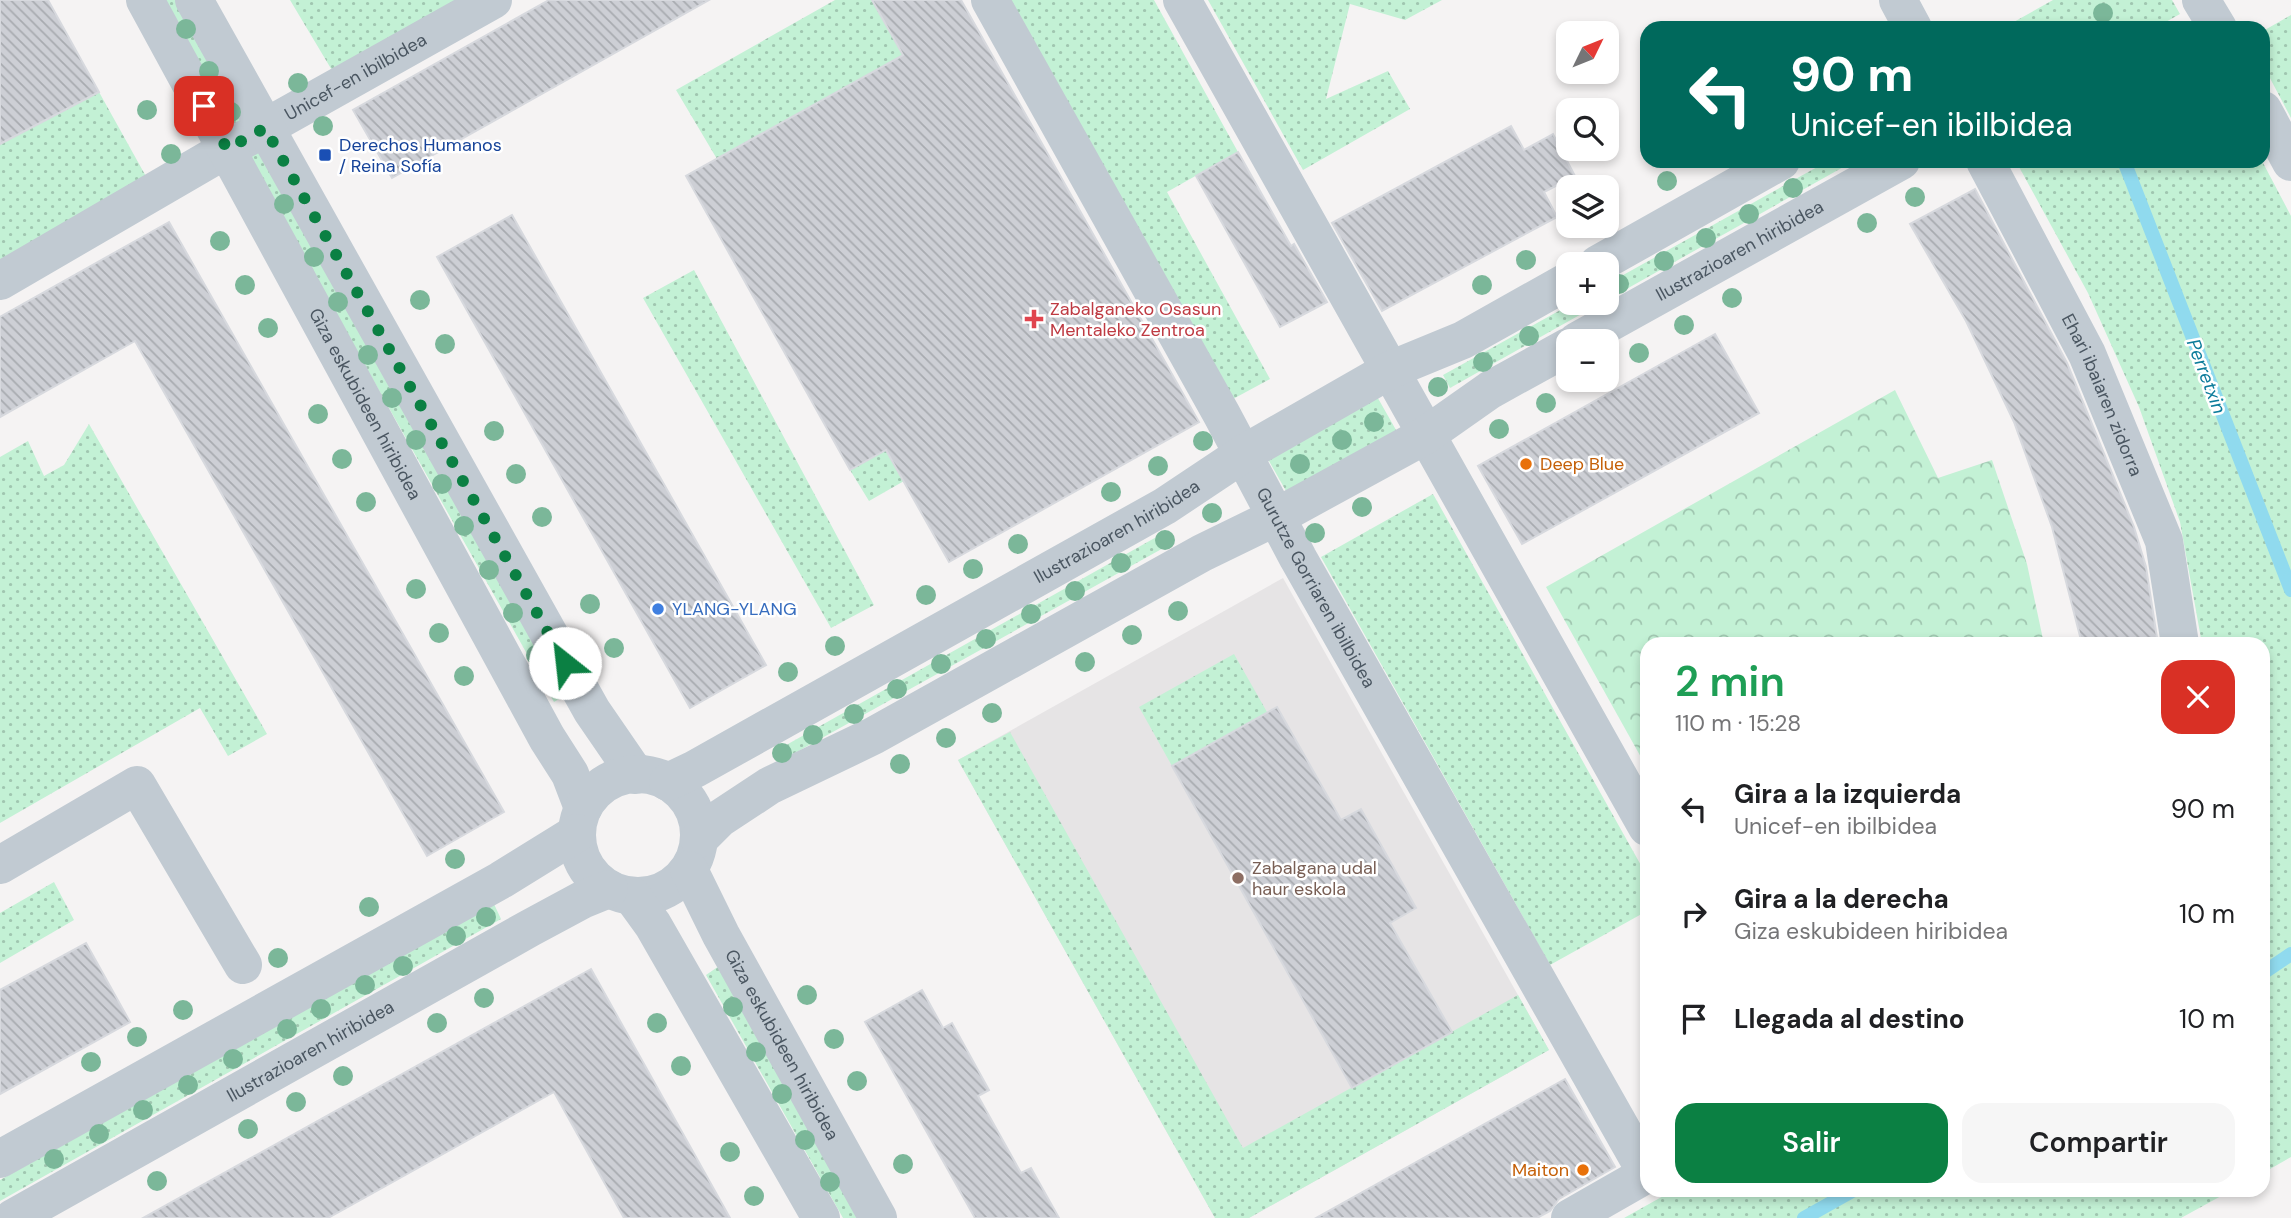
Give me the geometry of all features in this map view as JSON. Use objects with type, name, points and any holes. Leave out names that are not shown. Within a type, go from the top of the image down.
[{"type":"street","name":"Giza eskubideen hiribidea","points":[[145,0],[547,738],[570,774],[580,821]]},
{"type":"street","points":[[194,0],[592,711],[652,778],[688,801],[695,812],[694,854]]},
{"type":"street","name":"Unicef-en ibilbidea","points":[[0,281],[227,149],[493,0]]},
{"type":"street","name":"Gurutze Gorriaren ibilbidea","points":[[990,0],[1276,517],[1640,1162]]},
{"type":"street","points":[[1182,0],[1640,815]]},
{"type":"street","points":[[1898,0],[1909,21]]},
{"type":"street","points":[[2202,0],[2214,21]]},
{"type":"street","points":[[2270,123],[2291,162]]},
{"type":"street","points":[[1619,252],[1769,168]]},
{"type":"street","name":"Ilustrazioaren hiribidea","points":[[1599,329],[1888,168]]},
{"type":"street","name":"Ehari ibaiaren zidorra","points":[[1989,168],[2087,354],[2164,541],[2179,637]]},
{"type":"street","name":"Ilustrazioaren hiribidea","points":[[652,778],[695,769],[1165,506],[1243,454],[1390,370],[1463,340],[1556,288]]},
{"type":"street","points":[[621,892],[648,896],[664,891],[678,882],[719,819],[769,786],[873,736],[1202,552],[1276,517],[1426,435],[1490,390],[1556,353]]},
{"type":"street","points":[[0,1159],[501,880],[580,821],[593,794],[606,784],[620,777],[652,778]]},
{"type":"street","points":[[0,865],[137,785],[243,965]]},
{"type":"street","points":[[580,821],[582,860],[589,872],[621,892],[653,925],[821,1218]]},
{"type":"street","name":"Giza eskubideen hiribidea","points":[[694,854],[720,935],[878,1218]]},
{"type":"street","name":"Ilustrazioaren hiribidea","points":[[13,1218],[582,900],[621,892]]},
{"type":"street","points":[[1570,1218],[1640,1178]]},
{"type":"shaded area","name":"Zabalgana udal haur eskola","points":[[1283,578],[1549,1050],[1249,1218],[1215,1218],[958,760]]},
{"type":"green space","points":[[160,0],[177,0],[571,692],[554,702]]},
{"type":"green space","points":[[290,0],[461,0],[333,72]]},
{"type":"green space","points":[[835,0],[884,0],[875,6],[903,55],[717,159],[676,90]]},
{"type":"green space","points":[[1010,0],[1154,0],[1238,152],[1167,192],[1270,379],[1233,399]]},
{"type":"green space","points":[[1208,0],[1442,0],[1405,20],[1350,4],[1326,99],[1388,71],[1410,109],[1303,170]]},
{"type":"green space","points":[[2053,0],[2172,0],[2180,14],[2168,21],[2016,21]]},
{"type":"green space","points":[[2291,15],[2291,118],[2270,78],[2270,27]]},
{"type":"green space","points":[[99,92],[148,180],[0,265],[0,144]]},
{"type":"green space","points":[[1815,168],[1842,168],[1619,293],[1619,277]]},
{"type":"green space","points":[[2020,168],[2266,168],[2291,216],[2291,1157],[2270,1169],[2270,637],[2201,637],[2180,522],[2139,407],[2088,293]]},
{"type":"green space","points":[[694,270],[874,605],[831,628],[643,298]]},
{"type":"green space","points":[[1556,312],[1556,315],[1580,315],[1450,388],[1443,375]]},
{"type":"green space","points":[[1068,348],[904,481],[869,501],[850,470]]},
{"type":"green space","points":[[1895,390],[1938,478],[1992,460],[2027,564],[2043,637],[1640,637],[1640,755],[1546,587]]},
{"type":"green space","points":[[1375,393],[1400,437],[1290,498],[1265,454]]},
{"type":"green space","points":[[89,424],[267,734],[228,756],[200,708],[0,823],[0,457],[28,441],[44,476],[64,465]]},
{"type":"green space","points":[[1433,494],[1640,864],[1640,915],[1550,965],[1321,557]]},
{"type":"green space","points":[[1165,534],[1168,537],[1167,546],[777,763],[772,753]]},
{"type":"green space","points":[[1234,654],[1267,712],[1172,766],[1139,707]]},
{"type":"green space","points":[[1010,732],[1243,1148],[1518,995],[1549,1050],[1249,1218],[1215,1218],[958,760]]},
{"type":"green space","points":[[54,882],[74,920],[0,963],[0,913]]},
{"type":"green space","points":[[494,904],[501,919],[0,1201],[0,1180]]},
{"type":"green space","points":[[719,966],[860,1218],[843,1218],[706,975]]},
{"type":"green space","points":[[1662,1197],[2219,1197],[2181,1218],[1624,1218]]},
{"type":"building","points":[[0,0],[48,0],[99,92],[0,144]]},
{"type":"building","points":[[549,0],[709,0],[392,178],[353,110]]},
{"type":"building","points":[[872,0],[961,0],[1199,422],[949,562],[886,450],[850,470],[686,176],[903,55]]},
{"type":"building","points":[[1511,126],[1524,150],[1553,134],[1556,140],[1556,161],[1567,161],[1574,175],[1556,175],[1556,186],[1544,192],[1556,218],[1382,311],[1332,223]]},
{"type":"building","points":[[1238,152],[1291,246],[1294,244],[1327,302],[1280,327],[1196,176]]},
{"type":"building","points":[[1975,189],[2067,363],[2134,527],[2146,567],[2157,637],[2080,637],[2052,527],[2014,422],[1966,321],[1910,224]]},
{"type":"building","points":[[512,215],[766,665],[690,708],[437,257]]},
{"type":"building","points":[[169,222],[504,812],[427,856],[135,341],[0,417],[0,317]]},
{"type":"building","points":[[1715,334],[1759,413],[1522,544],[1478,466],[1611,392],[1619,392],[1619,387]]},
{"type":"building","points":[[1277,707],[1341,820],[1361,809],[1416,908],[1390,923],[1452,1032],[1352,1088],[1172,766]]},
{"type":"building","points":[[86,943],[130,1022],[0,1094],[0,990]]},
{"type":"building","points":[[591,969],[730,1218],[624,1218],[554,1092],[328,1218],[143,1218]]},
{"type":"building","points":[[922,990],[943,1028],[952,1023],[989,1090],[978,1096],[1021,1173],[1031,1168],[1059,1218],[975,1218],[865,1022]]},
{"type":"building","points":[[1565,1079],[1615,1167],[1559,1199],[1550,1211],[1537,1218],[1316,1218]]},
{"type":"waterway","name":"Perretxin","points":[[2127,168],[2291,590]]},
{"type":"waterway","name":"Perretxin","points":[[2270,968],[2291,954]]},
{"type":"waterway","name":"Perretxin","points":[[1804,1218],[1842,1197]]},
{"type":"place","name":"Derechos Humanos / Reina Sofía","points":[[325,155]]},
{"type":"place","name":"Zabalganeko Osasun Mentaleko Zentroa","points":[[1034,319]]},
{"type":"place","name":"Deep Blue","points":[[1526,464]]},
{"type":"place","name":"YLANG-YLANG","points":[[658,609]]},
{"type":"place","name":"Zabalgana udal haur eskola","points":[[1238,878]]},
{"type":"place","name":"Maiton","points":[[1583,1170]]},
{"type":"route","points":[[204,106],[227,149],[265,128],[565,663]]}]
